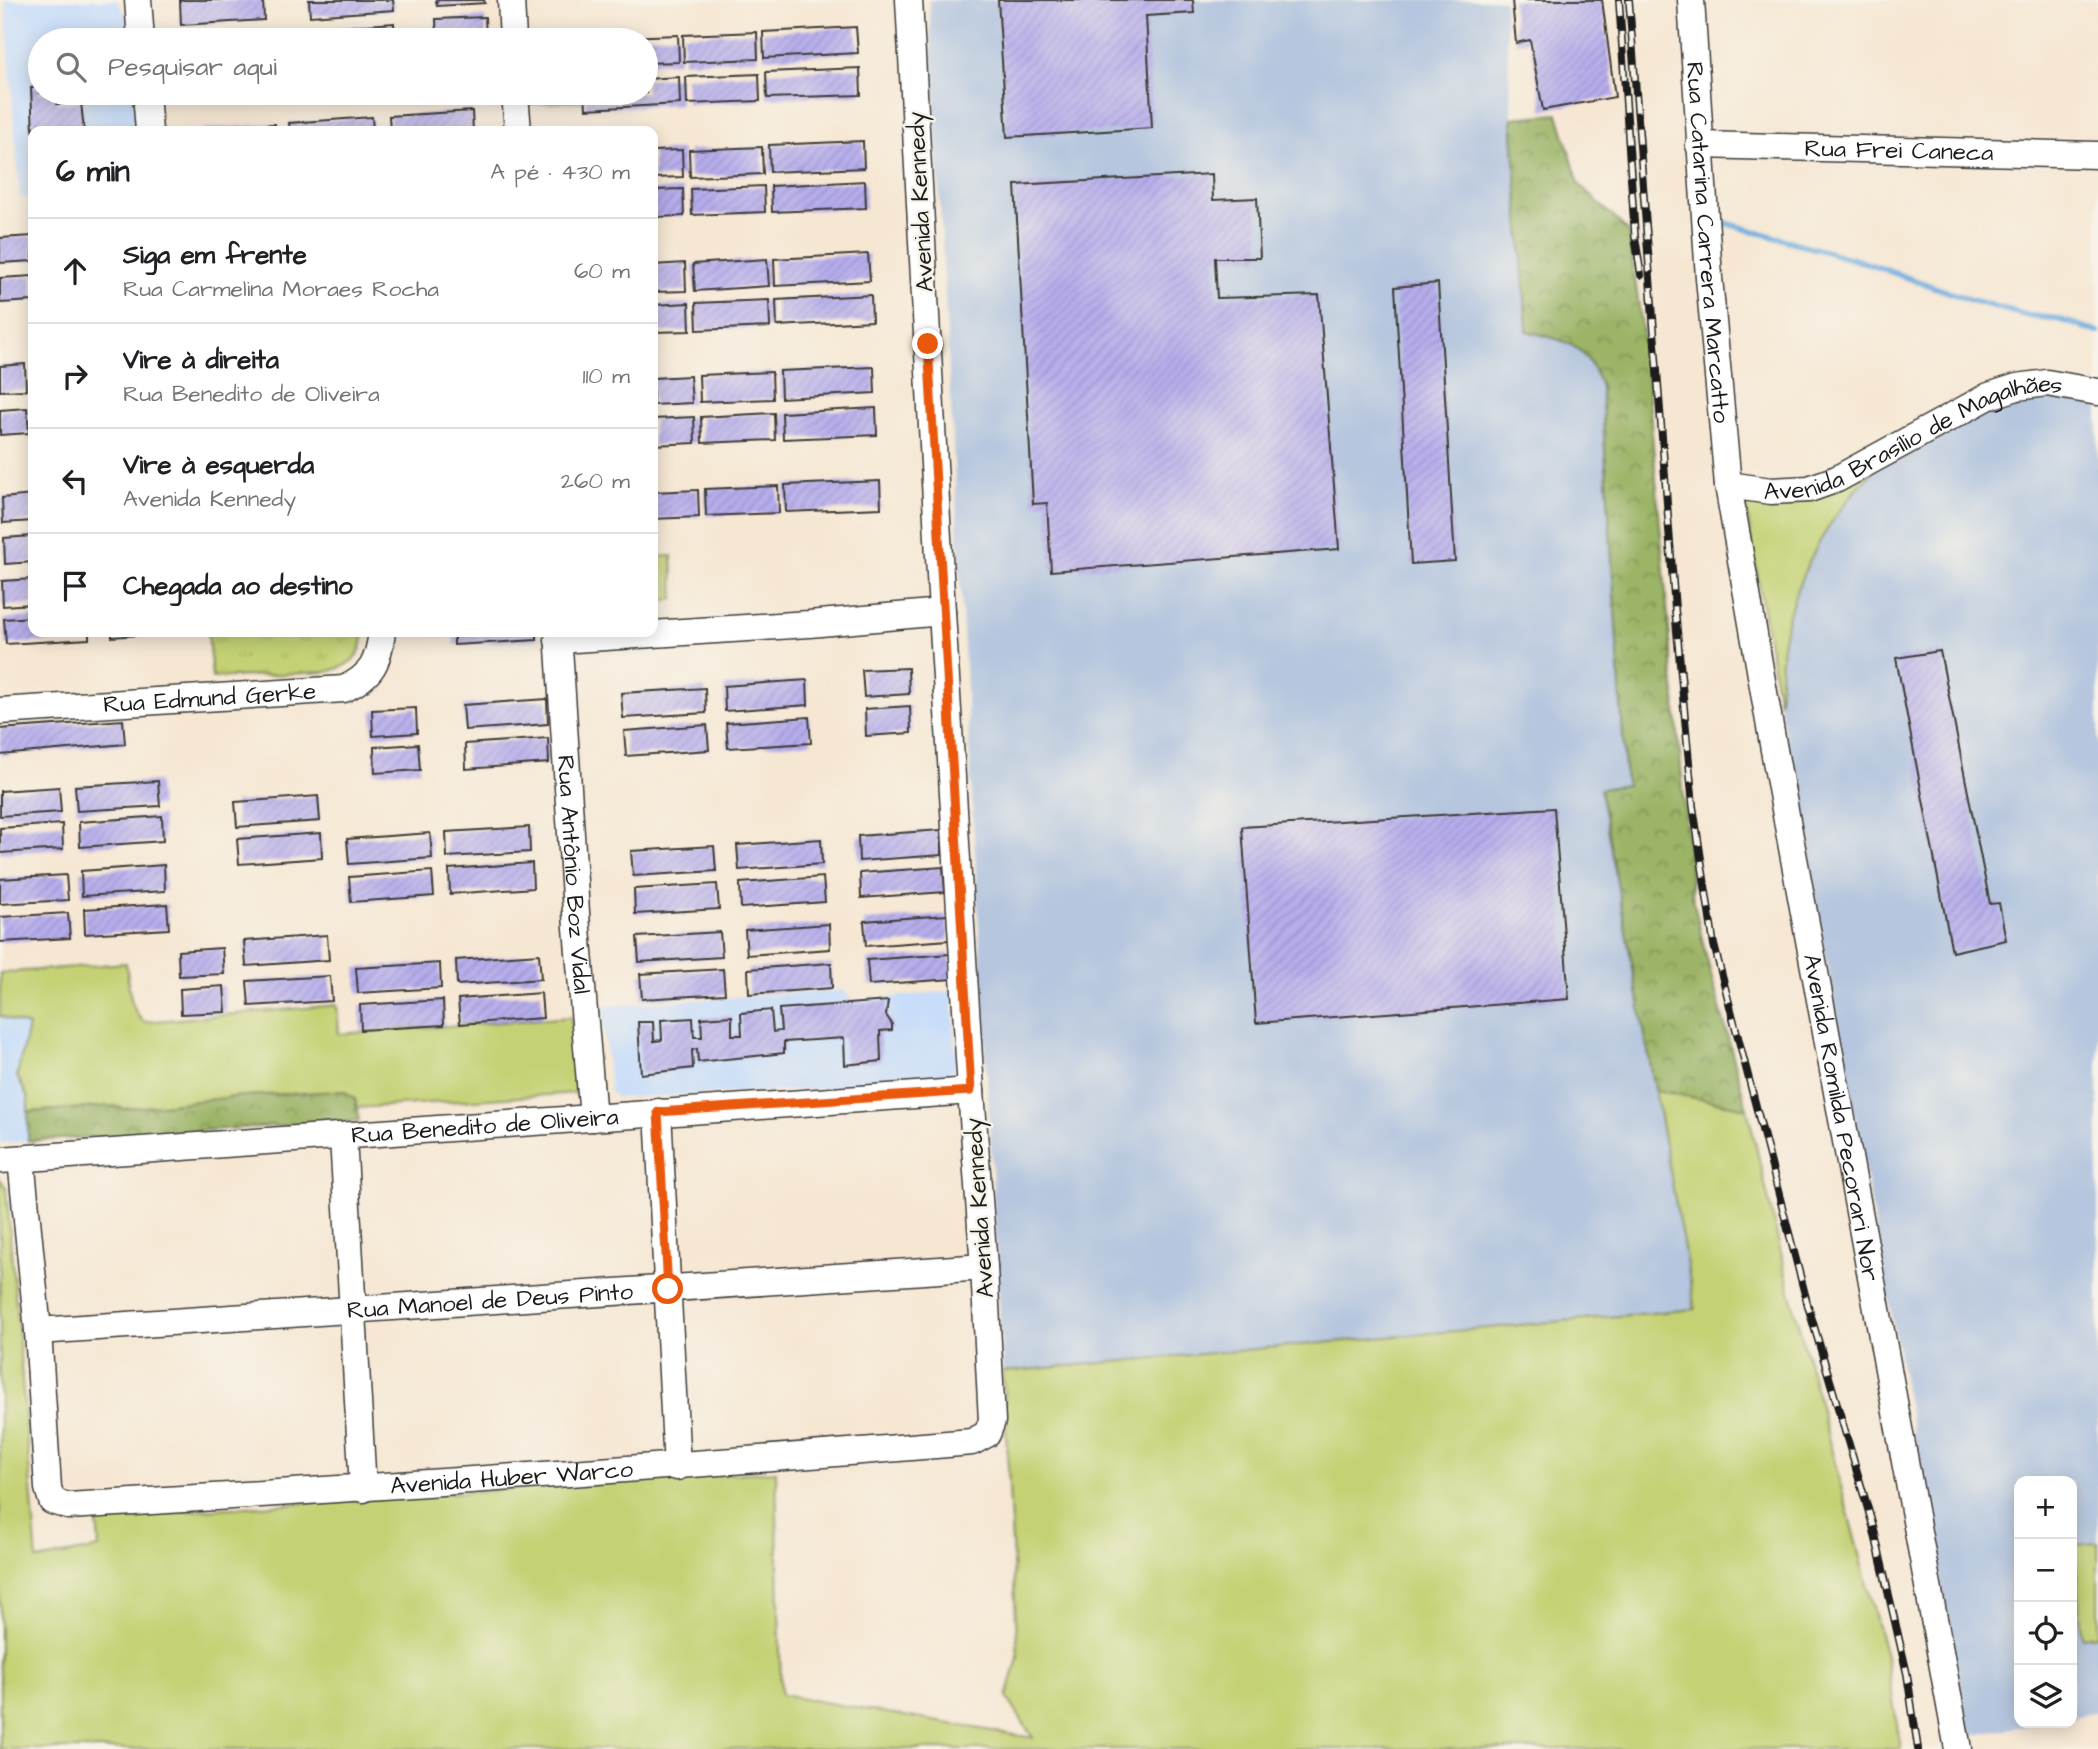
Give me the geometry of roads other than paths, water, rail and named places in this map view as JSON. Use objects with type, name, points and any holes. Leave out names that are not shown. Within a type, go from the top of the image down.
[{"type":"street","points":[[138,0],[140,28]]},
{"type":"street","points":[[511,0],[512,28]]},
{"type":"street","name":"Avenida Kennedy","points":[[909,0],[942,612],[992,1421],[987,1433],[972,1442]]},
{"type":"street","name":"Rua Catarina Carrera Marcatto","points":[[1691,0],[1699,145],[1728,485]]},
{"type":"street","points":[[147,105],[149,126]]},
{"type":"street","points":[[516,105],[517,126]]},
{"type":"street","name":"Rua Frei Caneca","points":[[1699,145],[2098,155]]},
{"type":"street","name":"Avenida Brasílio de Magalhães","points":[[1728,485],[1772,491],[1810,489],[1837,479],[1989,396],[2017,387],[2047,383],[2098,392]]},
{"type":"street","name":"Avenida Romilda Pecorari Nor","points":[[1728,485],[1774,750],[1958,1749]]},
{"type":"street","points":[[658,631],[808,624],[942,612]]},
{"type":"street","name":"Rua Edmund Gerke","points":[[0,711],[344,689],[360,681],[372,670],[380,653],[382,637]]},
{"type":"street","name":"Rua Antônio Boz Vidal","points":[[558,637],[593,1118]]},
{"type":"street","name":"Rua Benedito de Oliveira","points":[[11,1160],[971,1091]]},
{"type":"street","points":[[658,1112],[677,1467]]},
{"type":"street","points":[[344,1137],[363,1489]]},
{"type":"street","points":[[11,1160],[38,1331]]},
{"type":"street","name":"Rua Manoel de Deus Pinto","points":[[38,1331],[984,1267]]},
{"type":"street","name":"Avenida Huber Warco","points":[[38,1331],[48,1488],[52,1501],[68,1506],[677,1467],[972,1442]]},
{"type":"waterway","points":[[1722,222],[1863,262],[1971,300],[2029,316],[2058,319],[2098,332]]},
{"type":"railway","points":[[1619,0],[1635,237],[1641,275]]},
{"type":"railway","points":[[1629,0],[1675,609],[1693,806],[1714,945],[1808,1306],[1873,1526],[1907,1674],[1918,1749]]}]
